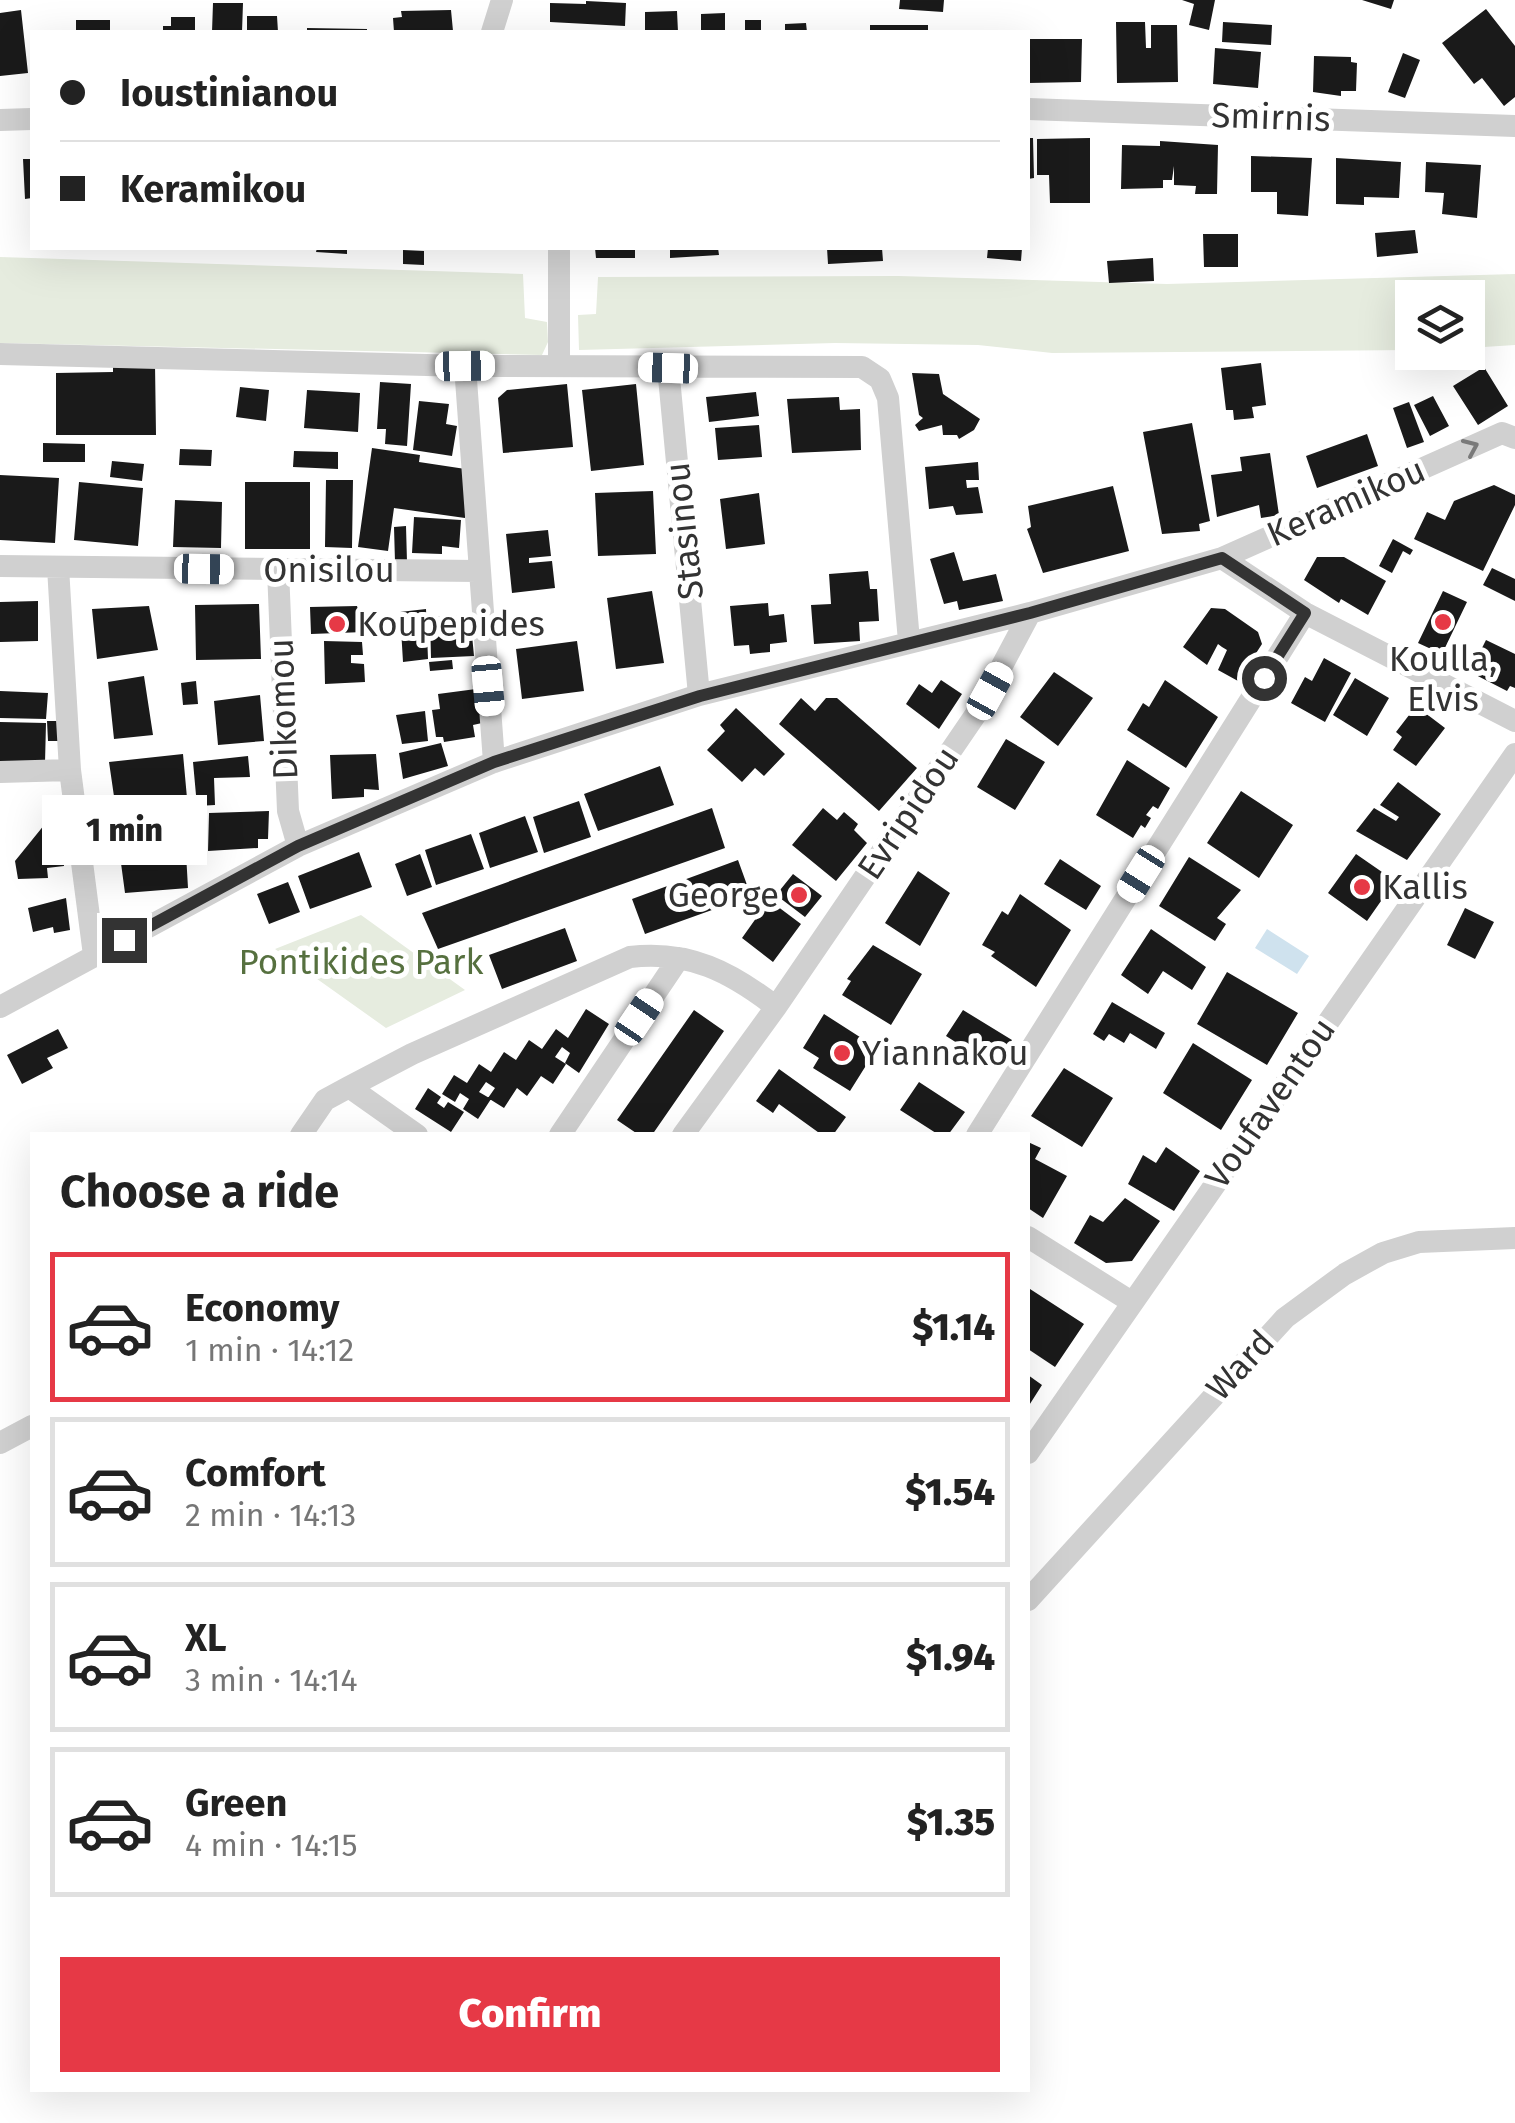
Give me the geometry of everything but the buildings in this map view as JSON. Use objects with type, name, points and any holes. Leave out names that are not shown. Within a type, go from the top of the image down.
[{"type":"street","points":[[493,30],[502,0]]},
{"type":"street","name":"Smirnis","points":[[1030,109],[1515,126]]},
{"type":"street","points":[[0,120],[30,120]]},
{"type":"street","points":[[559,364],[560,250]]},
{"type":"street","points":[[0,354],[465,366],[850,366],[872,371],[888,398],[909,640]]},
{"type":"street","points":[[465,366],[494,762]]},
{"type":"street","name":"Stasinou","points":[[668,368],[700,696]]},
{"type":"street","name":"Keramikou","points":[[0,1007],[298,846],[494,762],[700,696],[909,640],[1030,613],[1222,558],[1502,433],[1515,438]]},
{"type":"street","points":[[1222,558],[1305,613],[1515,721]]},
{"type":"street","name":"Onisilou","points":[[0,566],[478,571]]},
{"type":"street","points":[[58,568],[70,770],[94,955]]},
{"type":"street","name":"Dikomou","points":[[278,570],[288,811],[298,846]]},
{"type":"street","name":"Evripidou","points":[[685,1132],[776,1007],[978,711],[1030,613]]},
{"type":"street","points":[[979,1132],[1305,613]]},
{"type":"street","name":"Voufaventou","points":[[1030,1450],[1130,1301],[1479,812],[1515,754]]},
{"type":"street","points":[[0,772],[70,770]]},
{"type":"street","points":[[303,1132],[325,1100],[615,962],[644,956],[679,958],[724,971],[776,1007]]},
{"type":"street","points":[[562,1132],[679,958]]},
{"type":"street","points":[[349,1087],[413,1132]]},
{"type":"street","points":[[1030,1238],[1130,1301]]},
{"type":"street","name":"Ward","points":[[1030,1598],[1285,1318],[1383,1252],[1420,1242],[1515,1238]]},
{"type":"street","points":[[0,1443],[30,1427]]},
{"type":"green space","points":[[0,257],[523,274],[525,318],[547,322],[548,342],[542,355],[0,343]]},
{"type":"green space","points":[[1515,274],[1515,345],[1485,347],[1485,280],[1395,280],[1395,350],[1052,353],[978,345],[835,343],[579,350],[578,315],[596,314],[598,277],[898,276],[1167,284]]},
{"type":"green space","name":"Pontikides Park","points":[[361,915],[465,990],[386,1028],[275,949]]},
{"type":"water","points":[[1267,929],[1309,956],[1297,974],[1255,948]]},
{"type":"place","name":"Koulla, Elvis","points":[[1443,622]]},
{"type":"place","name":"Koupepides","points":[[337,624]]},
{"type":"place","name":"Kallis","points":[[1362,887]]},
{"type":"place","name":"George","points":[[799,895]]},
{"type":"place","name":"Yiannakou","points":[[842,1053]]},
{"type":"route","points":[[124,940],[298,846],[494,762],[700,696],[909,640],[1030,613],[1222,558],[1242,575],[1305,613],[1264,678]]}]
